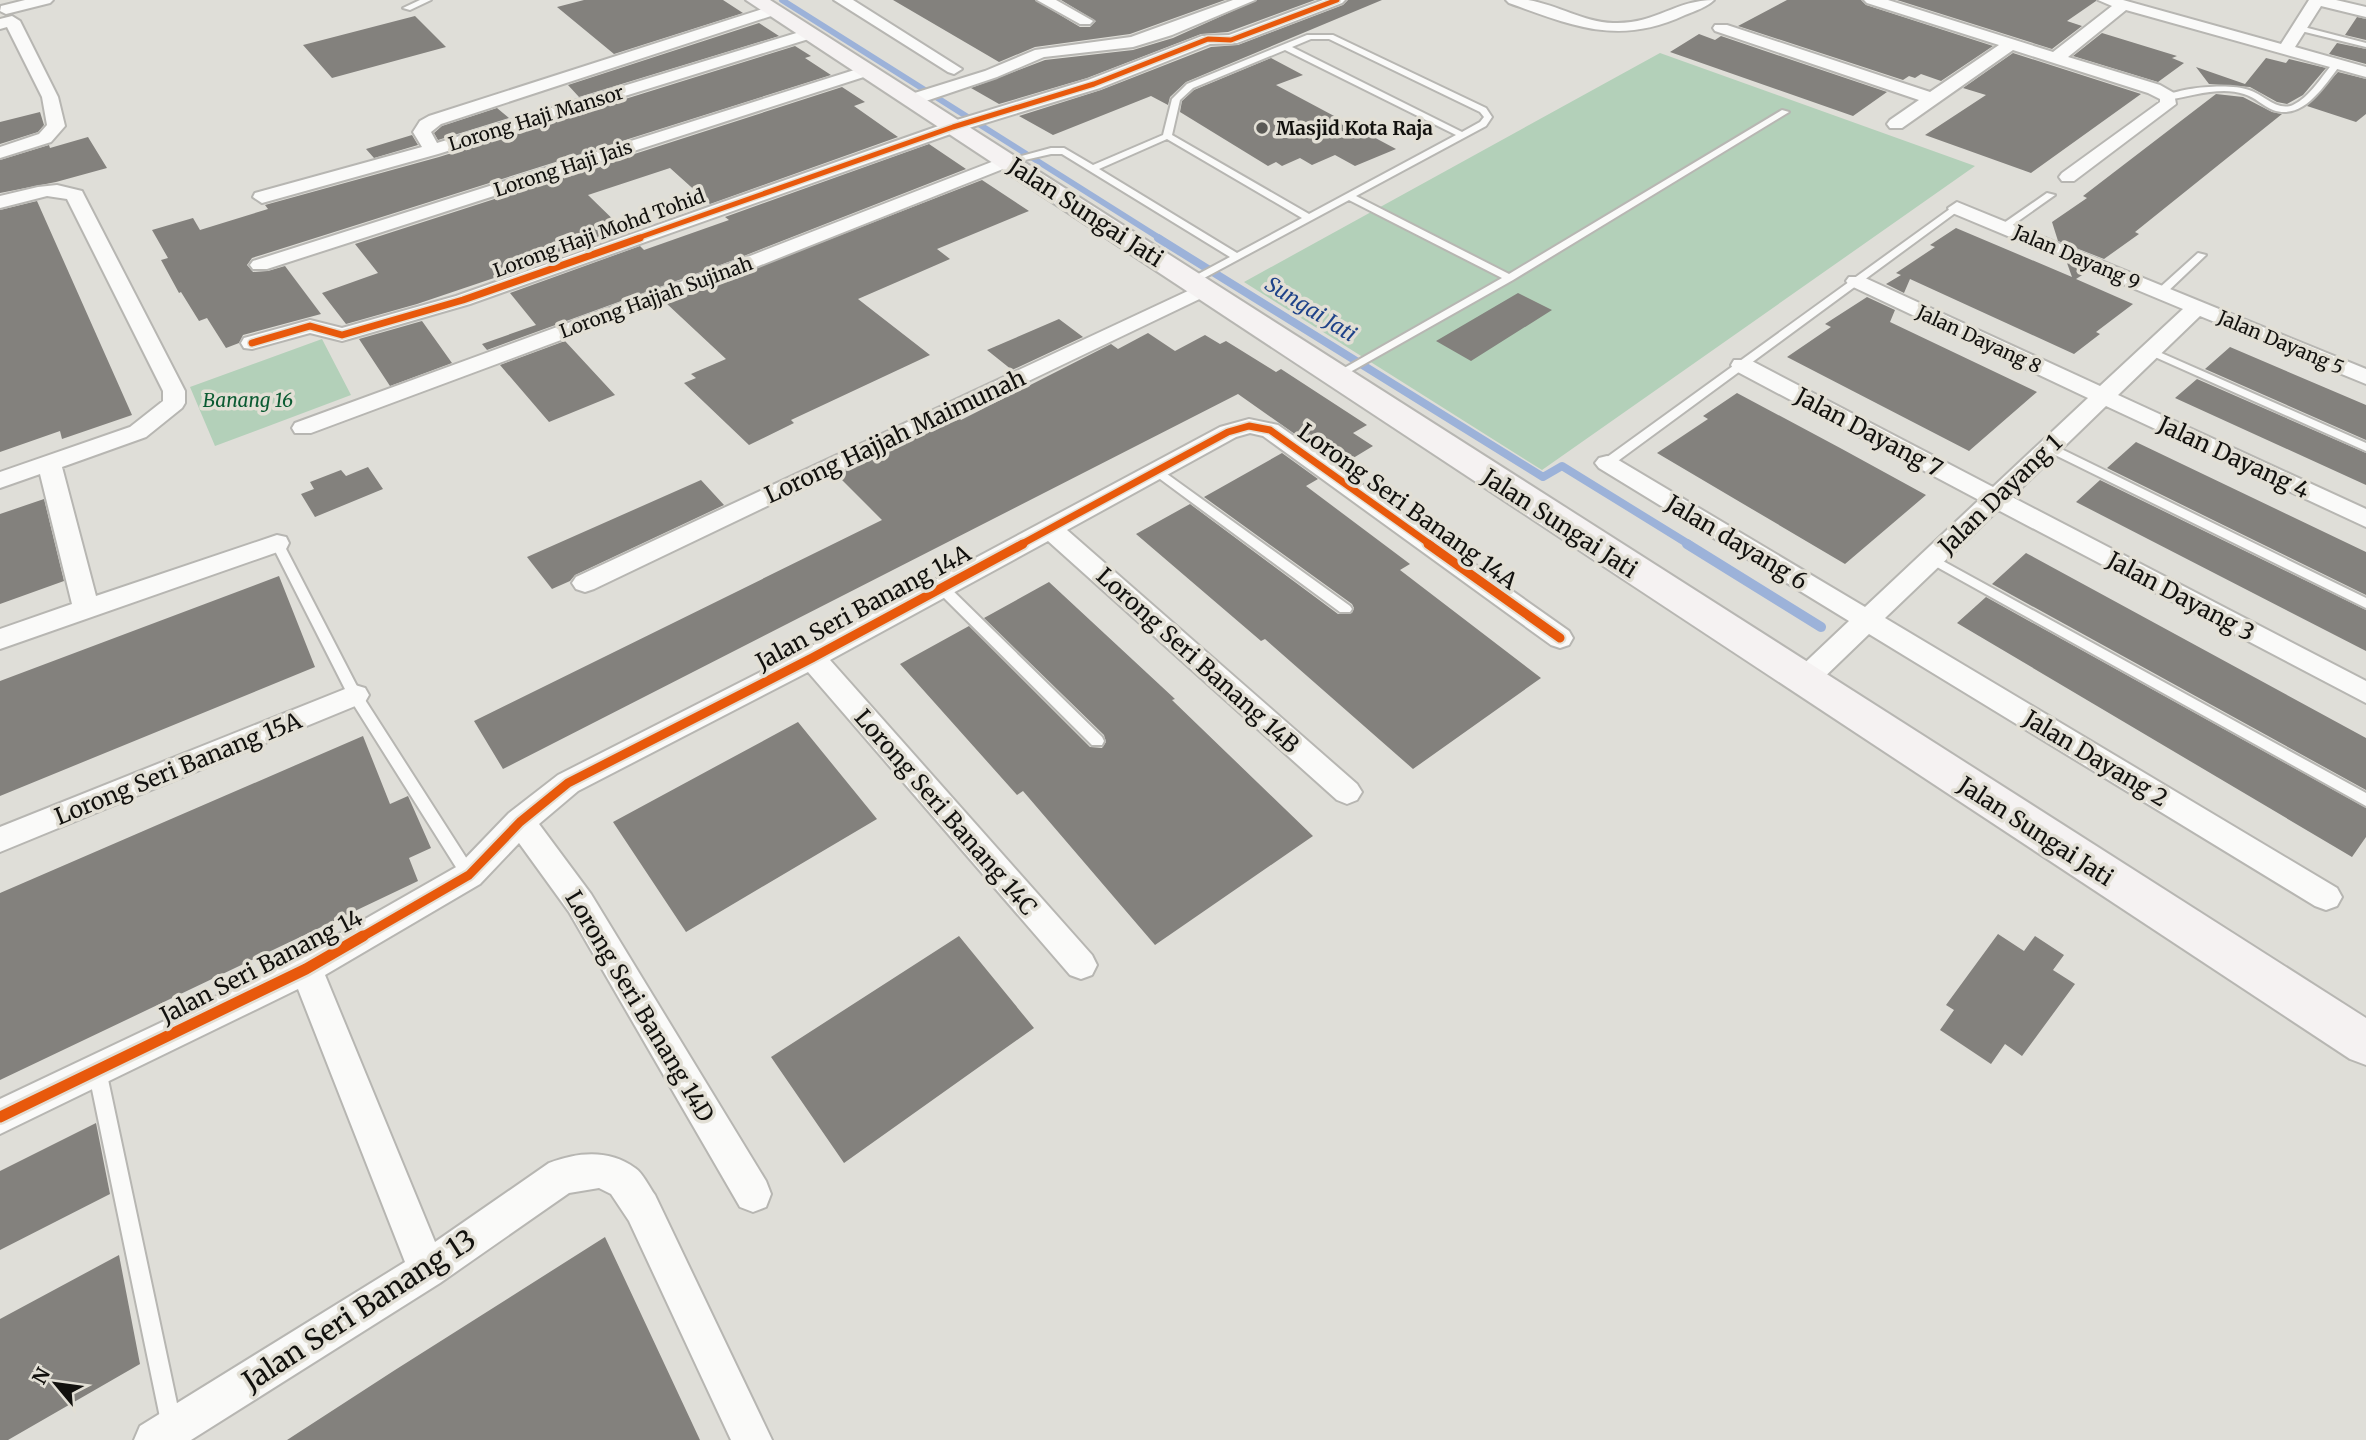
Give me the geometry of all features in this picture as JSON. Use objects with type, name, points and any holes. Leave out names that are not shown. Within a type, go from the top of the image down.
[{"type":"main road","name":"Jalan Sungai Jati","points":[[764,5],[867,71],[924,96],[967,123],[1015,159],[1350,369],[1804,680],[2366,1044]]},
{"type":"street","points":[[0,153],[45,138],[57,125],[50,97],[5,13],[45,0]]},
{"type":"street","points":[[842,0],[954,69]]},
{"type":"street","points":[[1045,0],[1085,21]]},
{"type":"street","points":[[924,96],[991,74],[1041,53],[1133,42],[1247,0]]},
{"type":"street","name":"Lorong Haji Mohd Tohid","points":[[252,343],[310,326],[342,335],[463,300],[967,123],[1094,84],[1208,39],[1231,40],[1337,0]]},
{"type":"street","points":[[1514,0],[1583,23],[1627,29],[1648,24],[1706,0]]},
{"type":"street","points":[[1872,0],[2161,93],[2168,104],[2068,177]]},
{"type":"street","points":[[2106,0],[2366,72]]},
{"type":"street","points":[[2285,50],[2317,0],[2366,12]]},
{"type":"street","points":[[432,150],[422,132],[426,125],[435,120],[764,5]]},
{"type":"street","points":[[2056,58],[2123,5]]},
{"type":"street","points":[[1721,28],[1933,99]]},
{"type":"street","name":"Lorong Haji Mansor","points":[[262,197],[432,150],[808,34]]},
{"type":"street","points":[[1896,124],[2011,44]]},
{"type":"street","name":"Lorong Haji Jais","points":[[260,265],[867,71]]},
{"type":"street","name":"Lorong Hajjah Sujinah","points":[[303,428],[739,267],[1015,159]]},
{"type":"street","points":[[0,202],[53,190],[67,191],[75,195],[174,391],[174,403],[160,417],[138,432],[0,480]]},
{"type":"street","name":"Jalan Dayang 9","points":[[1957,208],[2197,307]]},
{"type":"street","name":"Lorong Hajjah Maimunah","points":[[585,583],[1205,278]]},
{"type":"street","name":"Jalan Dayang 8","points":[[1856,281],[2103,396]]},
{"type":"street","name":"Jalan Dayang 1","points":[[1804,680],[2197,307]]},
{"type":"street","name":"Jalan Dayang 5","points":[[2197,307],[2366,377]]},
{"type":"street","name":"Jalan Dayang 7","points":[[1742,365],[1996,498]]},
{"type":"street","name":"Jalan Dayang 4","points":[[2103,396],[2366,519]]},
{"type":"street","name":"Lorong Seri Banang 14A","points":[[1228,432],[1249,426],[1270,430],[1560,638]]},
{"type":"street","name":"Jalan Seri Banang 14A","points":[[520,822],[568,783],[812,658],[1228,432]]},
{"type":"street","points":[[49,463],[86,609]]},
{"type":"street","name":"Jalan dayang 6","points":[[1608,463],[1867,620]]},
{"type":"street","name":"Jalan Dayang 3","points":[[1996,498],[2366,693]]},
{"type":"street","name":"Lorong Seri Banang 14B","points":[[1049,528],[1347,792]]},
{"type":"street","points":[[0,639],[277,543]]},
{"type":"street","name":"Jalan Dayang 2","points":[[1867,620],[2326,897]]},
{"type":"street","name":"Lorong Seri Banang 14C","points":[[812,658],[1081,965]]},
{"type":"street","name":"Lorong Seri Banang 15A","points":[[0,840],[355,695]]},
{"type":"street","name":"Jalan Seri Banang 14","points":[[0,1117],[306,969],[469,875],[520,822]]},
{"type":"street","name":"Lorong Seri Banang 14D","points":[[520,822],[580,903],[753,1194]]},
{"type":"street","points":[[306,969],[427,1270]]},
{"type":"street","name":"Jalan Seri Banang 13","points":[[164,1434],[427,1270],[562,1176],[601,1170],[624,1181],[642,1208],[752,1440]]},
{"type":"lane","points":[[407,8],[428,0]]},
{"type":"lane","points":[[2300,29],[2366,45]]},
{"type":"lane","points":[[1167,136],[1180,93],[1310,37],[1330,37],[1483,110],[1488,117],[1483,124],[1236,257],[1205,278]]},
{"type":"lane","points":[[1286,47],[1462,135]]},
{"type":"lane","points":[[2161,93],[2232,90],[2247,92],[2276,107],[2291,109],[2301,103],[2337,64]]},
{"type":"lane","points":[[1350,369],[1509,278],[1785,112]]},
{"type":"lane","points":[[1091,169],[1167,136]]},
{"type":"lane","points":[[1167,136],[1308,218]]},
{"type":"lane","points":[[1015,159],[1064,151],[1236,257]]},
{"type":"lane","points":[[2004,227],[2050,195]]},
{"type":"lane","points":[[1348,196],[1509,278]]},
{"type":"lane","points":[[1608,463],[1957,208]]},
{"type":"lane","points":[[2161,292],[2201,255]]},
{"type":"lane","points":[[2150,351],[2366,447]]},
{"type":"lane","points":[[2049,447],[2366,603]]},
{"type":"lane","points":[[1156,470],[1345,609]]},
{"type":"lane","points":[[277,543],[355,695],[469,875]]},
{"type":"lane","points":[[1932,559],[2366,800]]},
{"type":"lane","points":[[941,587],[1097,741]]},
{"type":"lane","points":[[97,1070],[164,1434]]},
{"type":"green space","points":[[1660,53],[1975,166],[1542,470],[1244,282]]},
{"type":"green space","name":"Banang 16","points":[[322,339],[351,395],[215,446],[190,387]]},
{"type":"building","points":[[584,0],[723,0],[743,13],[614,54],[557,7]]},
{"type":"building","points":[[893,0],[1035,0],[1080,27],[1090,27],[1096,21],[1061,0],[1225,0],[1130,34],[1035,47],[999,62]]},
{"type":"building","points":[[1257,0],[1315,0],[1228,32],[1201,34],[1087,78],[999,104],[971,88],[1045,60],[1133,50],[1173,38]]},
{"type":"building","points":[[1348,0],[1382,0],[1186,82],[1170,97],[1168,105],[1151,96],[1053,135],[1019,116],[1101,90],[1211,47],[1238,45],[1343,5]]},
{"type":"building","points":[[1787,0],[1861,0],[1866,5],[1993,46],[1941,81],[1921,74],[1903,80],[1738,26]]},
{"type":"building","points":[[1897,0],[2096,1],[2067,21],[2082,26],[2052,49]]},
{"type":"building","points":[[415,16],[446,47],[332,78],[303,45]]},
{"type":"building","points":[[2357,17],[2366,19],[2366,40],[2345,35]]},
{"type":"building","points":[[759,23],[779,36],[579,97],[568,85]]},
{"type":"building","points":[[2102,33],[2177,56],[2172,58],[2184,63],[2158,82],[2073,56]]},
{"type":"building","points":[[1699,34],[1715,40],[1721,36],[1887,92],[1853,116],[1670,52]]},
{"type":"building","points":[[2337,43],[2366,49],[2366,64],[2329,54]]},
{"type":"building","points":[[795,46],[811,56],[805,58],[831,75],[252,258],[247,265],[253,272],[285,266],[321,314],[243,335],[239,343],[226,348],[207,318],[199,321],[181,292],[179,293],[161,260],[168,258],[152,230],[193,218],[200,230],[268,209],[265,205],[439,157]]},
{"type":"building","points":[[2013,53],[2141,94],[2031,173],[1925,135],[1986,95],[1963,88]]},
{"type":"building","points":[[1271,58],[1303,75],[1276,85],[1396,149],[1355,166],[1335,155],[1312,165],[1300,158],[1282,166],[1276,162],[1268,166],[1180,112],[1182,101],[1194,90]]},
{"type":"building","points":[[2266,58],[2286,63],[2289,59],[2326,68],[2303,95],[2287,104],[2277,102],[2250,87],[2209,84],[2196,67],[2245,84]]},
{"type":"building","points":[[2338,72],[2366,79],[2366,114],[2356,122],[2307,106]]},
{"type":"building","points":[[842,87],[865,102],[854,106],[898,137],[710,204],[670,168],[588,195],[627,233],[498,278],[346,324],[322,293],[378,273],[355,244]]},
{"type":"building","points":[[2216,94],[2243,97],[2272,112],[2282,114],[2135,232],[2139,234],[2104,259],[2058,241],[2052,222],[2087,198],[2083,196]]},
{"type":"building","points":[[497,108],[509,118],[438,140],[434,133],[442,126]]},
{"type":"building","points":[[40,112],[44,125],[38,132],[0,144],[0,122]]},
{"type":"building","points":[[412,135],[418,145],[374,158],[366,149]]},
{"type":"building","points":[[88,137],[107,168],[0,193],[0,160],[49,145],[50,148]]},
{"type":"building","points":[[929,144],[966,169],[731,261],[487,350],[482,344],[536,325],[510,293],[640,246],[644,250],[729,220],[725,217]]},
{"type":"building","points":[[982,180],[1029,211],[937,249],[950,259],[858,299],[930,355],[791,420],[794,423],[749,445],[684,383],[696,378],[691,374],[726,359],[666,303]]},
{"type":"building","points":[[37,201],[132,415],[62,439],[60,431],[0,452],[0,210]]},
{"type":"building","points":[[1956,228],[2072,277],[2067,263],[2087,272],[2076,279],[2133,304],[2096,332],[2100,334],[2074,354],[1910,279],[1904,293],[1886,284],[1901,275],[1896,273],[1935,247],[1930,245]]},
{"type":"building","points":[[1518,293],[1552,310],[1471,361],[1436,341]]},
{"type":"building","points":[[1867,297],[1895,310],[1890,322],[2037,392],[1969,451],[1787,357],[1831,327],[1825,324]]},
{"type":"building","points":[[1059,319],[1083,337],[1012,370],[987,350]]},
{"type":"building","points":[[422,321],[452,363],[390,386],[359,339]]},
{"type":"building","points":[[1148,333],[1175,351],[1205,335],[1220,344],[1226,341],[1276,372],[1281,369],[1367,425],[1353,433],[1373,446],[1340,466],[1238,394],[503,769],[474,721],[882,520],[837,475],[958,417],[961,420],[1111,344],[1118,349]]},
{"type":"building","points":[[565,341],[615,395],[549,422],[500,365]]},
{"type":"building","points":[[2230,347],[2366,405],[2366,440],[2205,369]]},
{"type":"building","points":[[2197,379],[2366,453],[2366,485],[2175,398]]},
{"type":"building","points":[[1737,393],[1926,495],[1845,564],[1657,453],[1708,419],[1703,416]]},
{"type":"building","points":[[2136,442],[2366,552],[2366,595],[2107,468]]},
{"type":"building","points":[[1282,453],[1318,479],[1306,486],[1410,564],[1400,570],[1541,678],[1413,769],[1265,639],[1261,641],[1136,534],[1190,504],[1338,614],[1352,613],[1352,604],[1204,497]]},
{"type":"building","points":[[368,467],[383,489],[315,517],[301,494],[314,489],[310,482],[341,470],[346,476]]},
{"type":"building","points":[[701,480],[724,505],[575,575],[570,581],[552,589],[527,557]]},
{"type":"building","points":[[2100,480],[2366,610],[2366,651],[2076,502]]},
{"type":"building","points":[[44,499],[64,581],[0,604],[0,514]]},
{"type":"building","points":[[2026,553],[2366,738],[2366,790],[1992,584]]},
{"type":"building","points":[[279,576],[315,667],[0,796],[0,681]]},
{"type":"building","points":[[1049,582],[1175,699],[1172,700],[1313,836],[1155,945],[1023,791],[1017,795],[900,664],[969,626],[1090,747],[1102,748],[1106,742],[1104,735],[984,618]]},
{"type":"building","points":[[1986,597],[2366,808],[2366,837],[2352,857],[1957,623]]},
{"type":"building","points":[[798,722],[877,819],[686,932],[613,822]]},
{"type":"building","points":[[363,736],[390,804],[408,796],[431,848],[409,858],[418,881],[0,1080],[0,893]]},
{"type":"building","points":[[1998,934],[2024,951],[2035,936],[2064,955],[2053,970],[2075,984],[2022,1056],[2005,1044],[1991,1064],[1940,1030],[1954,1010],[1946,1005]]},
{"type":"building","points":[[959,936],[1034,1028],[844,1163],[771,1057]]},
{"type":"building","points":[[96,1123],[110,1194],[0,1250],[0,1171]]},
{"type":"building","points":[[605,1237],[700,1440],[287,1440],[395,1370]]},
{"type":"building","points":[[119,1255],[140,1364],[8,1440],[0,1440],[0,1319]]},
{"type":"waterway","name":"Sungai Jati","points":[[782,0],[1161,239]]},
{"type":"waterway","name":"Sungai Jati","points":[[1158,238],[1543,477],[1562,466],[1690,545]]},
{"type":"waterway","name":"Sungai Jati","points":[[1687,544],[1821,627]]},
{"type":"cycle path","points":[[252,343],[310,326],[342,335],[463,300],[953,127],[1094,84],[1208,39],[1231,40],[1337,0]]},
{"type":"cycle path","points":[[0,1117],[306,969],[469,875],[520,822],[568,783],[812,658],[1228,432],[1249,426],[1270,430],[1560,638]]},
{"type":"place","name":"Masjid Kota Raja","points":[[1262,128]]}]
